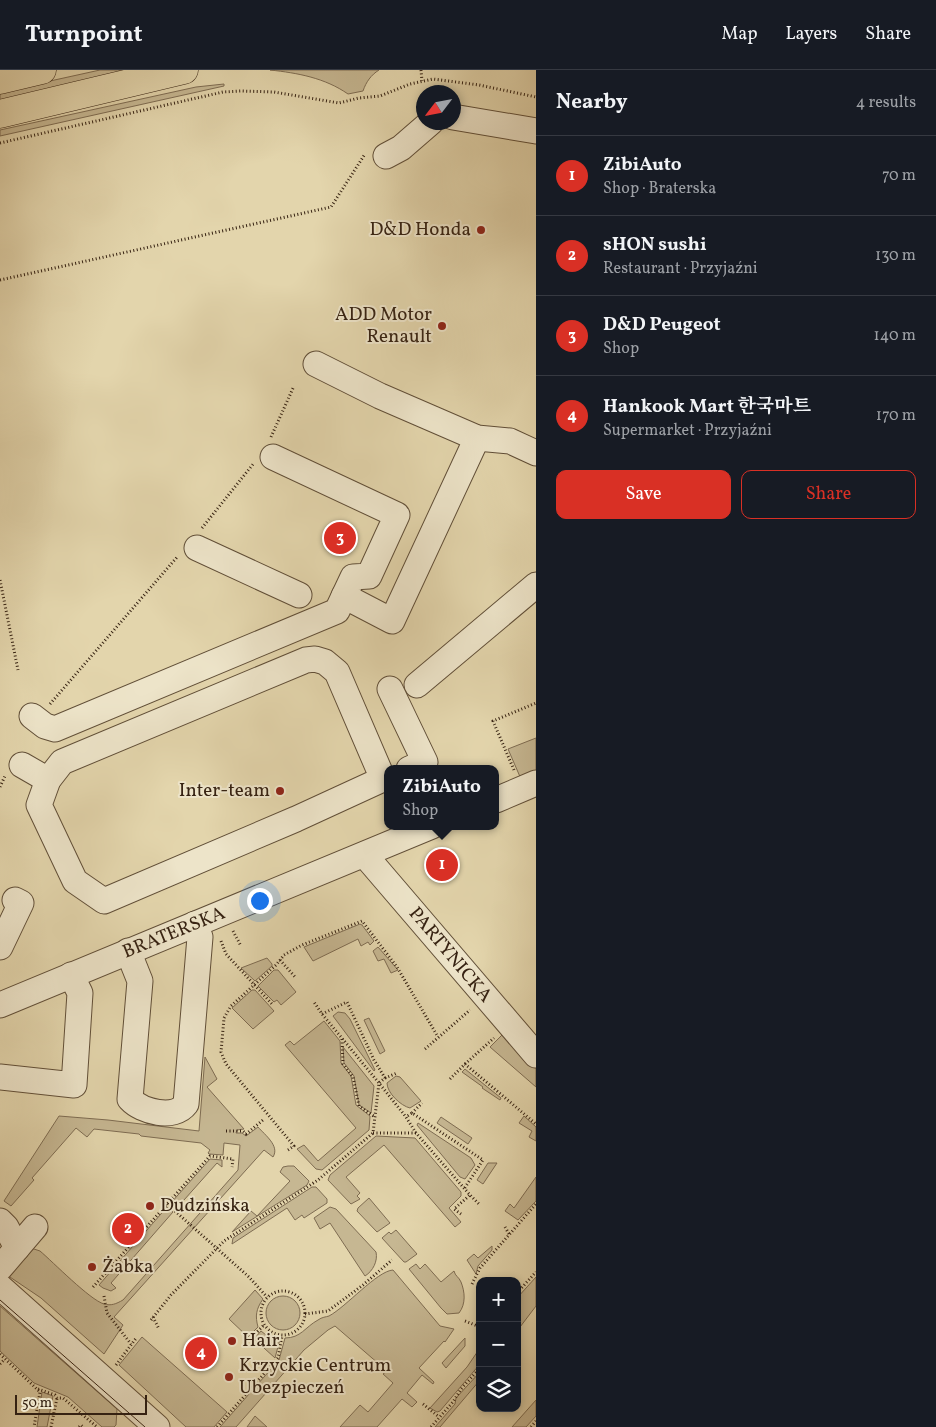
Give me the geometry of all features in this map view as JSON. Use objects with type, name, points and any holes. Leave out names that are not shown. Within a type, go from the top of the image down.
[{"type":"main road","points":[[0,80],[42,70]]},
{"type":"main road","points":[[0,114],[184,70]]},
{"type":"street","points":[[461,118],[536,130]]},
{"type":"street","points":[[376,155],[401,148],[422,130]]},
{"type":"street","points":[[316,364],[380,396],[477,438],[510,441],[536,453]]},
{"type":"street","points":[[344,596],[392,620],[477,438]]},
{"type":"street","points":[[33,717],[45,726],[55,729],[337,611],[353,577],[369,576],[397,515],[273,457]]},
{"type":"street","points":[[194,542],[299,595]]},
{"type":"street","points":[[417,686],[536,585]]},
{"type":"street","points":[[384,774],[336,672],[325,662],[316,659],[306,660],[62,762],[48,780],[39,805],[75,881],[104,901],[296,819],[384,779]]},
{"type":"street","points":[[390,689],[425,762],[418,765]]},
{"type":"street","points":[[22,765],[48,780]]},
{"type":"street","points":[[499,798],[526,777]]},
{"type":"street","name":"BRATERSKA","points":[[0,1005],[423,830]]},
{"type":"street","name":"PARTYNICKA","points":[[366,854],[369,860],[536,1055]]},
{"type":"street","points":[[128,951],[140,981],[130,1099],[136,1106],[148,1111],[176,1111],[183,1108],[186,1104],[200,937],[195,924]]},
{"type":"street","points":[[0,1077],[74,1084],[80,993],[72,975]]},
{"type":"street","points":[[0,1221],[6,1226],[17,1248]]},
{"type":"street","points":[[0,1268],[35,1228]]},
{"type":"street","points":[[0,1287],[157,1427]]},
{"type":"path","points":[[421,70],[422,81]]},
{"type":"path","points":[[0,143],[224,92],[274,92],[339,103],[358,98],[380,96],[433,79],[479,84],[536,97]]},
{"type":"path","points":[[0,280],[331,207],[376,155]]},
{"type":"path","points":[[33,717],[50,704],[194,542],[236,486]]},
{"type":"path","points":[[0,580],[18,670]]},
{"type":"path","points":[[526,777],[493,721],[536,703]]},
{"type":"path","points":[[288,1150],[294,1146],[238,1081],[226,1064],[221,1052],[224,1018],[231,1006],[254,986],[284,955],[302,945],[362,921],[397,966],[438,1037]]},
{"type":"path","points":[[237,940],[241,946]]},
{"type":"path","points":[[224,946],[226,954],[272,1004]]},
{"type":"path","points":[[280,960],[296,978]]},
{"type":"path","points":[[314,1002],[416,1132],[480,1205]]},
{"type":"path","points":[[322,1014],[347,1002],[374,1060],[385,1078]]},
{"type":"path","points":[[425,1049],[473,1008]]},
{"type":"path","points":[[450,1078],[497,1036]]},
{"type":"path","points":[[342,1038],[343,1064],[353,1077],[358,1106],[375,1117]]},
{"type":"path","points":[[465,1064],[536,1124]]},
{"type":"path","points":[[373,1132],[379,1084],[385,1078],[396,1073]]},
{"type":"path","points":[[406,1117],[422,1103]]},
{"type":"path","points":[[412,1112],[483,1160],[464,1189]]},
{"type":"path","points":[[226,1131],[243,1131],[246,1134],[264,1120]]},
{"type":"path","points":[[159,1330],[152,1318],[170,1295],[224,1241],[318,1180],[373,1132],[416,1132]]},
{"type":"path","points":[[93,1287],[210,1156],[233,1159],[232,1167]]},
{"type":"path","points":[[461,1214],[454,1209],[470,1195]]},
{"type":"path","points":[[167,1204],[249,1277],[266,1297]]},
{"type":"path","points":[[472,1284],[480,1268],[536,1204]]},
{"type":"path","points":[[505,1227],[510,1234]]},
{"type":"path","points":[[305,1314],[328,1311],[392,1260]]},
{"type":"path","points":[[521,1289],[536,1272]]},
{"type":"path","points":[[279,1291],[291,1292],[301,1300],[304,1305],[304,1322],[297,1331],[282,1336],[270,1332],[264,1325],[260,1311],[266,1297],[279,1291]]},
{"type":"path","points":[[104,1296],[107,1313],[131,1344]]},
{"type":"path","points":[[465,1321],[476,1326]]},
{"type":"path","points":[[250,1339],[264,1325]]},
{"type":"path","points":[[217,1427],[278,1358],[282,1336]]},
{"type":"path","points":[[114,1367],[138,1337]]},
{"type":"path","points":[[0,1354],[38,1389],[55,1395],[57,1398],[63,1398],[97,1427]]},
{"type":"path","points":[[0,1364],[5,1359]]},
{"type":"path","points":[[431,1427],[476,1373]]},
{"type":"path","points":[[34,1427],[40,1392],[38,1389]]},
{"type":"path","points":[[51,1427],[57,1398]]},
{"type":"path","points":[[424,1404],[439,1417]]},
{"type":"path","points":[[531,1427],[536,1421]]},
{"type":"path","points":[[79,1427],[81,1425],[83,1427]]},
{"type":"shaded area","points":[[100,70],[132,70],[0,100],[0,92]]},
{"type":"shaded area","points":[[270,70],[379,70],[369,79],[363,91],[348,94],[321,80]]},
{"type":"shaded area","points":[[224,84],[224,86],[0,136],[0,130],[196,87]]},
{"type":"shaded area","points":[[536,738],[536,773],[521,779],[508,749]]},
{"type":"shaded area","points":[[360,924],[374,941],[370,945],[368,942],[361,946],[358,939],[313,961],[304,947]]},
{"type":"shaded area","points":[[378,947],[398,970],[391,973],[384,959],[378,961],[373,951]]},
{"type":"shaded area","points":[[267,958],[272,966],[255,981],[241,968]]},
{"type":"shaded area","points":[[274,970],[278,970],[296,992],[281,1005],[277,1000],[274,1002],[258,986]]},
{"type":"shaded area","points":[[252,990],[255,990],[274,1011],[253,1029],[232,1008]]},
{"type":"shaded area","points":[[338,1012],[345,1013],[350,1019],[374,1071],[333,1016]]},
{"type":"shaded area","points":[[369,1018],[385,1051],[380,1054],[364,1020]]},
{"type":"shaded area","points":[[324,1021],[340,1041],[341,1063],[351,1076],[356,1105],[370,1116],[369,1130],[322,1170],[316,1169],[297,1149],[304,1145],[318,1161],[356,1128],[285,1045],[290,1041],[294,1045]]},
{"type":"shaded area","points":[[505,1032],[536,1064],[536,1087],[490,1047]]},
{"type":"shaded area","points":[[343,1047],[374,1086],[371,1113],[359,1105],[354,1076],[344,1063]]},
{"type":"shaded area","points":[[205,1057],[217,1079],[207,1087],[244,1129],[237,1130],[236,1133],[242,1133],[246,1136],[258,1127],[271,1141],[275,1153],[273,1157],[264,1150],[114,1317],[123,1325],[104,1354],[41,1298],[4,1273],[31,1248],[40,1251],[98,1301],[109,1305],[123,1300],[238,1170],[240,1145],[224,1143],[223,1155],[209,1154],[210,1150],[201,1143],[94,1129],[87,1137],[76,1128],[32,1178],[34,1180],[11,1206],[4,1201],[59,1116],[199,1131]]},
{"type":"shaded area","points":[[465,1069],[501,1098],[500,1100],[462,1072]]},
{"type":"shaded area","points":[[396,1076],[400,1077],[421,1101],[410,1108],[395,1098],[389,1091],[387,1083]]},
{"type":"shaded area","points":[[524,1116],[536,1127],[536,1141],[529,1137],[532,1131],[519,1123]]},
{"type":"shaded area","points":[[441,1117],[472,1138],[468,1144],[437,1123]]},
{"type":"shaded area","points":[[418,1123],[471,1158],[475,1165],[465,1179],[460,1177],[417,1125]]},
{"type":"shaded area","points":[[376,1136],[415,1138],[461,1192],[461,1196],[449,1208],[461,1222],[455,1227],[384,1145],[346,1177],[360,1193],[357,1196],[360,1199],[351,1204],[328,1180],[330,1175]]},
{"type":"shaded area","points":[[210,1159],[222,1160],[222,1167],[217,1163],[176,1209],[170,1204]]},
{"type":"shaded area","points":[[488,1163],[497,1163],[483,1184],[477,1180]]},
{"type":"shaded area","points":[[294,1166],[309,1181],[307,1185],[232,1232],[251,1211],[257,1216],[290,1181],[280,1172],[283,1167]]},
{"type":"shaded area","points":[[536,1177],[536,1201],[518,1220],[505,1211],[510,1204],[514,1208]]},
{"type":"shaded area","points":[[312,1187],[316,1187],[327,1199],[327,1203],[304,1218],[302,1215],[295,1220],[287,1208],[232,1244],[233,1238]]},
{"type":"shaded area","points":[[369,1198],[390,1223],[377,1232],[357,1211]]},
{"type":"shaded area","points":[[167,1207],[173,1212],[111,1283],[116,1288],[111,1291],[99,1285]]},
{"type":"shaded area","points":[[330,1207],[336,1209],[376,1252],[374,1266],[365,1276],[330,1223],[320,1229],[314,1218]]},
{"type":"shaded area","points":[[396,1230],[417,1254],[406,1262],[382,1238],[389,1232],[391,1234]]},
{"type":"shaded area","points":[[492,1246],[492,1250],[478,1266],[476,1274],[467,1260],[474,1254],[478,1258]]},
{"type":"shaded area","points":[[416,1264],[420,1269],[425,1264],[441,1282],[454,1271],[461,1282],[464,1294],[463,1306],[459,1313],[447,1314],[441,1308],[409,1269]]},
{"type":"shaded area","points":[[393,1270],[440,1326],[454,1329],[445,1342],[419,1368],[434,1382],[433,1384],[422,1375],[407,1393],[417,1402],[412,1407],[402,1399],[377,1427],[340,1427],[360,1405],[368,1412],[393,1383],[383,1374],[387,1371],[335,1326],[304,1350],[236,1427],[220,1427],[279,1360],[285,1338],[299,1334],[319,1319],[329,1316],[379,1276]]},
{"type":"shaded area","points":[[536,1277],[536,1306],[521,1326],[521,1322],[521,1294]]},
{"type":"shaded area","points":[[255,1290],[263,1299],[257,1313],[258,1327],[248,1337],[229,1319]]},
{"type":"shaded area","points":[[283,1296],[295,1301],[300,1313],[295,1325],[283,1330],[271,1325],[266,1313],[271,1301]]},
{"type":"shaded area","points":[[0,1306],[117,1409],[116,1425],[114,1427],[102,1427],[68,1397],[34,1383],[0,1351]]},
{"type":"shaded area","points":[[261,1331],[266,1335],[280,1339],[275,1358],[254,1339]]},
{"type":"shaded area","points":[[142,1337],[227,1412],[214,1427],[186,1427],[119,1365]]},
{"type":"shaded area","points":[[465,1338],[465,1346],[446,1368],[442,1363]]},
{"type":"shaded area","points":[[476,1354],[476,1369],[440,1411],[437,1412],[430,1408],[467,1367]]},
{"type":"shaded area","points":[[476,1376],[476,1385],[440,1427],[435,1427],[455,1404],[456,1398]]},
{"type":"shaded area","points":[[42,1392],[53,1396],[47,1427],[37,1427]]},
{"type":"shaded area","points":[[536,1400],[536,1416],[526,1427],[512,1427]]},
{"type":"shaded area","points":[[255,1416],[267,1427],[247,1427]]},
{"type":"tram line","points":[[0,1300],[145,1427]]},
{"type":"place","name":"D&D Honda","points":[[481,230]]},
{"type":"place","name":"ADD Motor Renault","points":[[442,326]]},
{"type":"place","name":"D&D Peugeot","points":[[340,538]]},
{"type":"place","name":"Inter-team","points":[[280,791]]},
{"type":"place","name":"ZibiAuto","points":[[442,865]]},
{"type":"place","name":"Dudzińska","points":[[150,1206]]},
{"type":"place","name":"sHON sushi","points":[[128,1229]]},
{"type":"place","name":"Żabka","points":[[92,1267]]},
{"type":"place","name":"Hair","points":[[232,1341]]},
{"type":"place","name":"Hankook Mart 한국마트","points":[[201,1353]]},
{"type":"place","name":"Krzyckie Centrum Ubezpieczeń","points":[[229,1377]]}]
